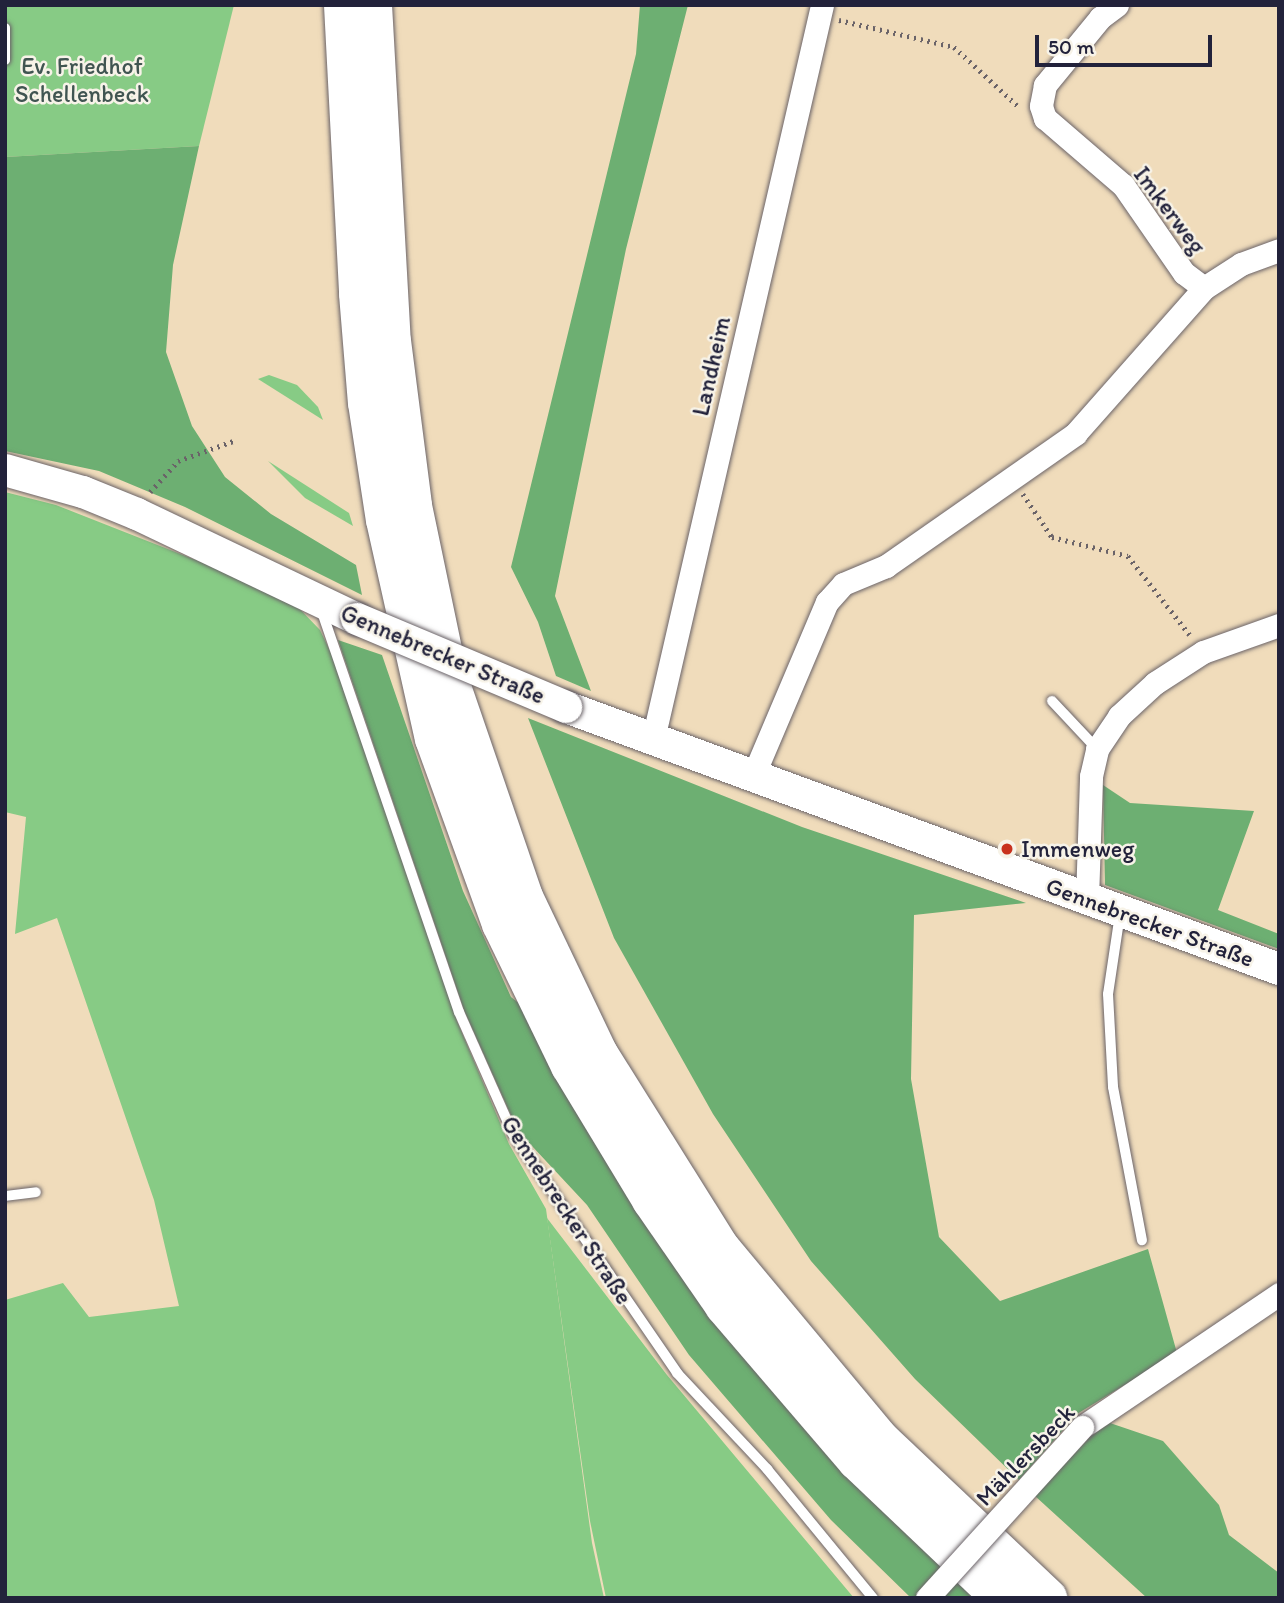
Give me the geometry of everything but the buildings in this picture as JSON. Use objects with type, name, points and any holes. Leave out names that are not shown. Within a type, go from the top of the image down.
[{"type":"highway","points":[[344,5],[359,307],[367,403],[385,520],[434,739],[492,904],[570,1066],[650,1200],[724,1307],[776,1371],[867,1470],[1001,1598]]},
{"type":"highway","points":[[373,5],[392,341],[413,506],[449,678],[524,897],[599,1054],[720,1247],[879,1438],[1048,1598]]},
{"type":"main road","name":"Gennebrecker Straße","points":[[5,470],[116,505],[357,619],[566,707],[1279,969]]},
{"type":"street","points":[[1041,106],[1045,85],[1100,18],[1117,5]]},
{"type":"street","name":"Landheim","points":[[653,739],[821,10]]},
{"type":"street","name":"Imkerweg","points":[[1041,106],[1045,118],[1123,186],[1184,273],[1204,288]]},
{"type":"street","points":[[753,775],[827,601],[843,584],[886,566],[1075,433],[1204,288],[1241,264],[1279,250]]},
{"type":"street","points":[[1087,898],[1091,776],[1097,750],[1119,716],[1155,682],[1203,652],[1279,625]]},
{"type":"street","name":"Mählersbeck","points":[[927,1598],[1082,1427],[1279,1294]]},
{"type":"lane","points":[[5,29],[5,60]]},
{"type":"lane","name":"Gennebrecker Straße","points":[[318,599],[459,1012],[513,1135],[677,1373],[767,1469],[873,1598]]},
{"type":"lane","points":[[1052,701],[1097,750]]},
{"type":"lane","points":[[1120,911],[1108,994],[1113,1087],[1142,1240]]},
{"type":"lane","points":[[5,1196],[36,1192]]},
{"type":"path","points":[[821,10],[954,47],[1018,107],[1041,106]]},
{"type":"path","points":[[150,493],[177,461],[236,440]]},
{"type":"path","points":[[1013,479],[1052,537],[1128,556],[1203,652]]},
{"type":"green space","name":"Ev. Friedhof Schellenbeck","points":[[5,5],[234,5],[199,146],[5,157]]},
{"type":"green space","points":[[640,5],[688,5],[626,249],[555,596],[591,691],[556,676],[538,622],[511,567],[636,54]]},
{"type":"green space","points":[[199,146],[173,265],[166,352],[192,426],[225,477],[271,514],[356,565],[362,595],[185,507],[99,471],[5,451],[5,157]]},
{"type":"green space","points":[[269,375],[297,385],[318,407],[323,420],[258,379]]},
{"type":"green space","points":[[268,461],[349,513],[353,526],[305,498]]},
{"type":"green space","points":[[5,492],[56,505],[216,568],[294,603],[320,630],[341,674],[457,1021],[509,1144],[546,1209],[592,1543],[604,1598],[5,1598],[5,1300],[63,1283],[89,1317],[179,1306],[154,1200],[57,918],[15,934],[26,817],[5,812]]},
{"type":"green space","points":[[338,640],[382,655],[463,891],[511,997],[530,1012],[991,1598],[911,1598],[831,1520],[689,1355],[587,1205],[518,1131],[464,1010]]},
{"type":"green space","points":[[528,718],[802,827],[1026,903],[914,915],[911,1079],[939,1237],[1000,1301],[1148,1249],[1177,1353],[1077,1414],[1019,1480],[915,1379],[811,1261],[713,1114],[614,938]]},
{"type":"green space","points":[[1103,785],[1130,803],[1254,811],[1218,910],[1279,934],[1279,949],[1105,885]]},
{"type":"green space","points":[[547,1218],[667,1375],[854,1598],[606,1598],[590,1521]]},
{"type":"green space","points":[[1110,1423],[1163,1441],[1219,1505],[1229,1535],[1279,1573],[1279,1598],[1147,1598],[1035,1496],[1091,1436]]},
{"type":"place","name":"Immenweg","points":[[1007,849]]}]
